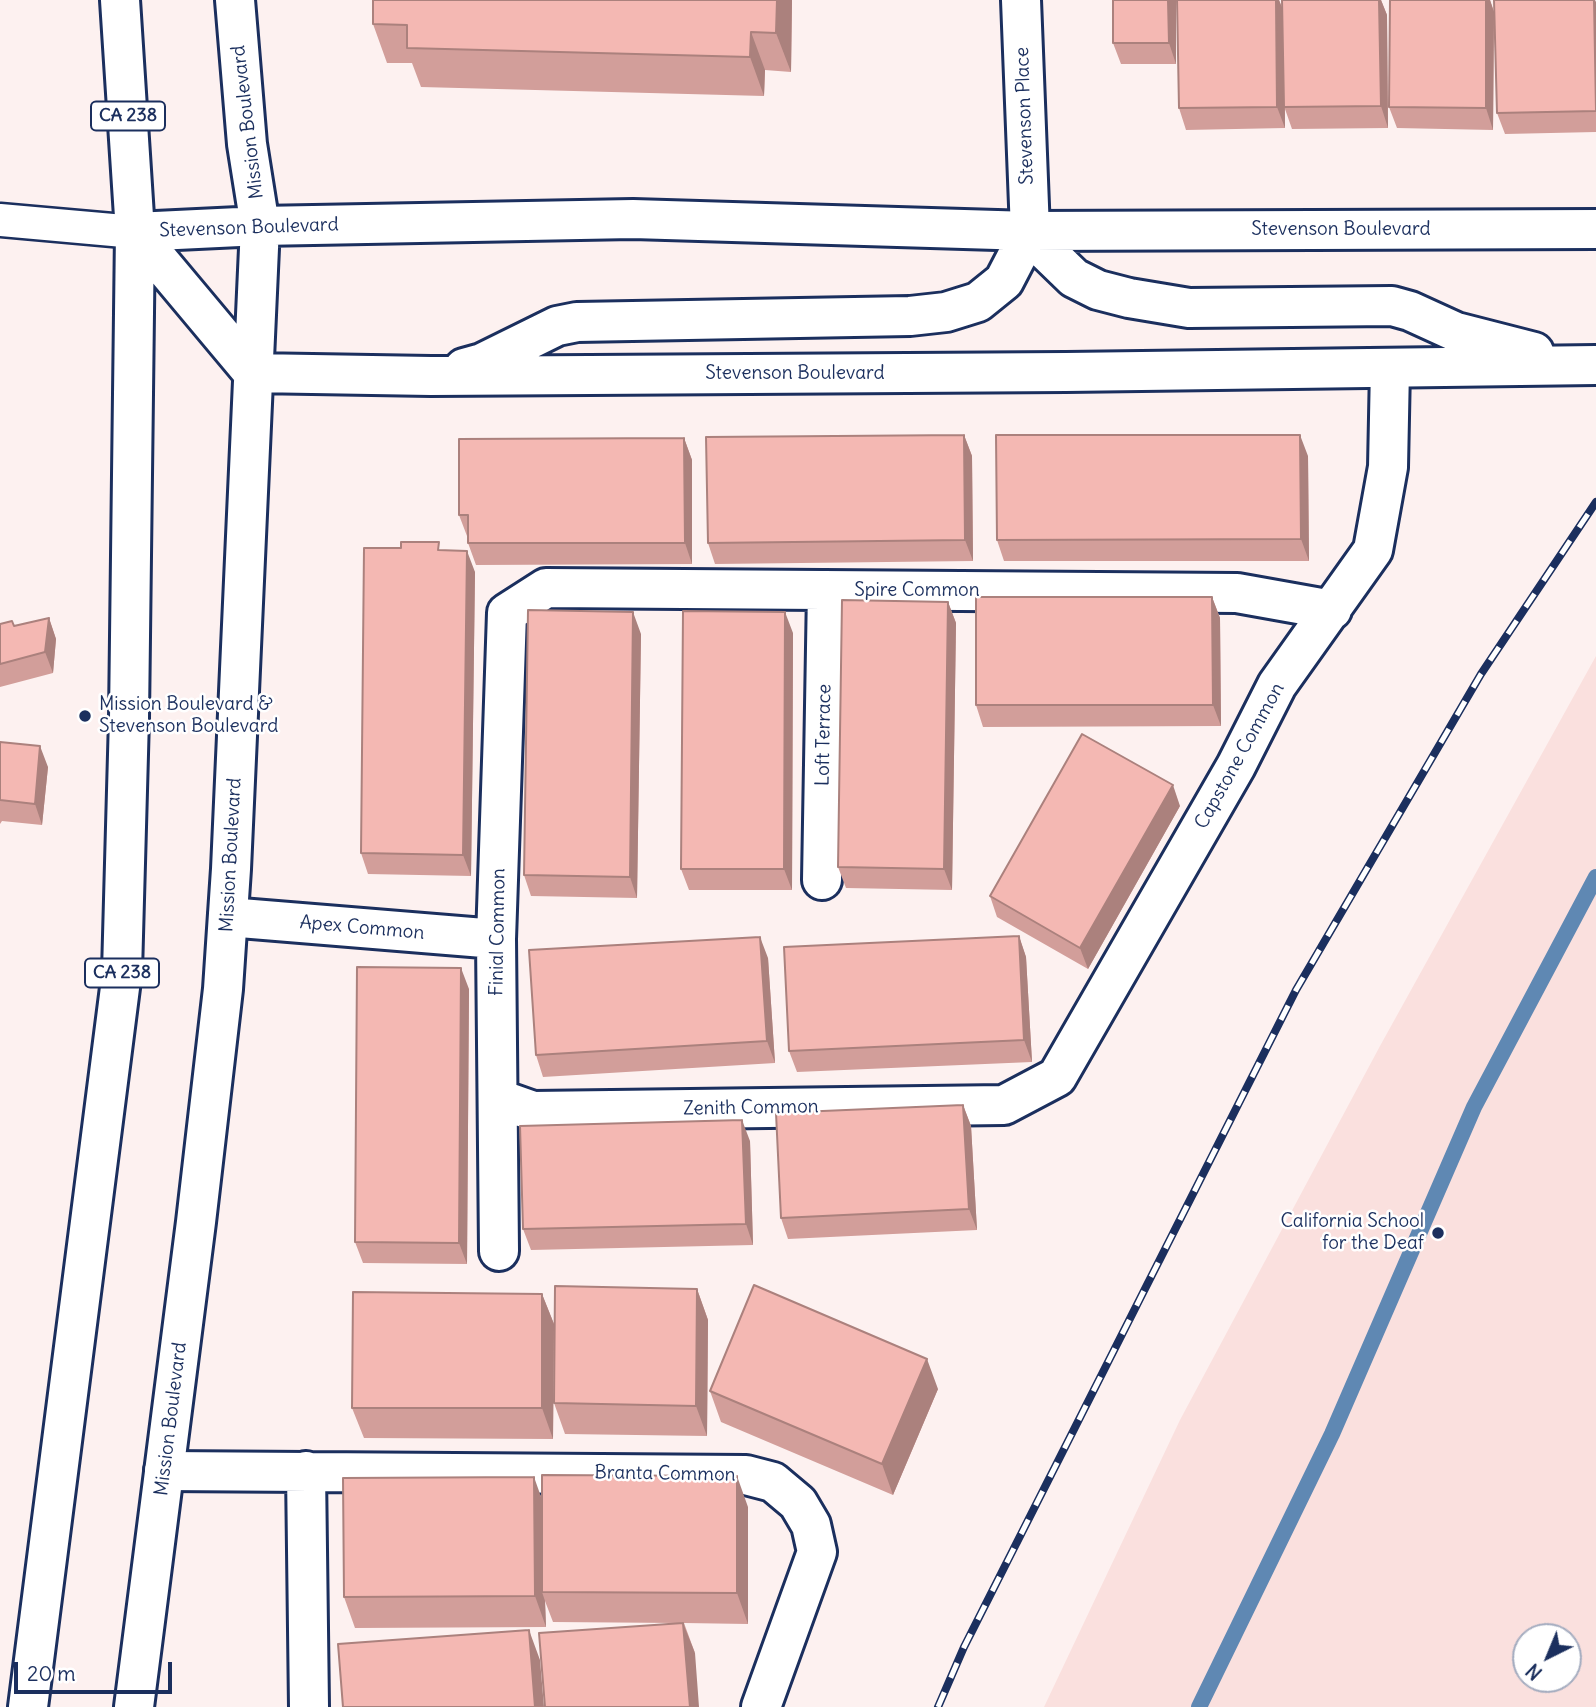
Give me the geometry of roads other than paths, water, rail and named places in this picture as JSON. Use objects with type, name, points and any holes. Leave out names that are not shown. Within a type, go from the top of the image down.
[{"type":"main road","name":"CA 238","points":[[28,1707],[122,972],[129,718],[135,232],[120,0]]},
{"type":"main road","name":"Mission Boulevard","points":[[134,1707],[201,1181],[223,989],[228,918],[251,468],[260,226],[247,144],[235,0]]},
{"type":"main road","name":"Stevenson Place","points":[[1021,0],[1030,231]]},
{"type":"main road","name":"Stevenson Boulevard","points":[[135,232],[260,226],[633,219],[1030,231],[1596,229]]},
{"type":"main road","points":[[431,376],[482,363],[557,327],[577,322],[910,316],[946,312],[978,302],[1004,281],[1030,231],[1043,248],[1074,278],[1098,290],[1129,298],[1189,308],[1392,306],[1410,311],[1456,332],[1596,365]]},
{"type":"main road","name":"Stevenson Boulevard","points":[[135,232],[253,373],[431,376],[1052,373],[1596,365]]},
{"type":"main road","name":"Capstone Common","points":[[1004,1105],[1058,1077],[1236,766],[1278,685],[1373,550],[1388,467],[1390,368]]},
{"type":"main road","name":"Spire Common","points":[[507,613],[546,588],[1237,593],[1332,610]]},
{"type":"main road","name":"Loft Terrace","points":[[822,880],[827,590]]},
{"type":"main road","name":"Finial Common","points":[[499,1251],[496,939],[507,613]]},
{"type":"main road","name":"Apex Common","points":[[228,918],[496,939]]},
{"type":"main road","name":"Zenith Common","points":[[499,1099],[533,1111],[1004,1105]]},
{"type":"main road","name":"Branta Common","points":[[164,1471],[746,1475],[773,1482],[798,1503],[811,1525],[817,1552],[761,1707]]},
{"type":"main road","points":[[306,1471],[309,1707]]},
{"type":"lane","points":[[0,220],[135,232]]},
{"type":"waterway","points":[[1199,1707],[1332,1434],[1474,1107],[1596,877]]},
{"type":"railway","points":[[938,1707],[964,1647],[1296,990],[1481,674],[1596,502]]},
{"type":"place","name":"Mission Boulevard & Stevenson Boulevard","points":[[85,716]]},
{"type":"place","name":"California School for the Deaf","points":[[1438,1233]]}]
